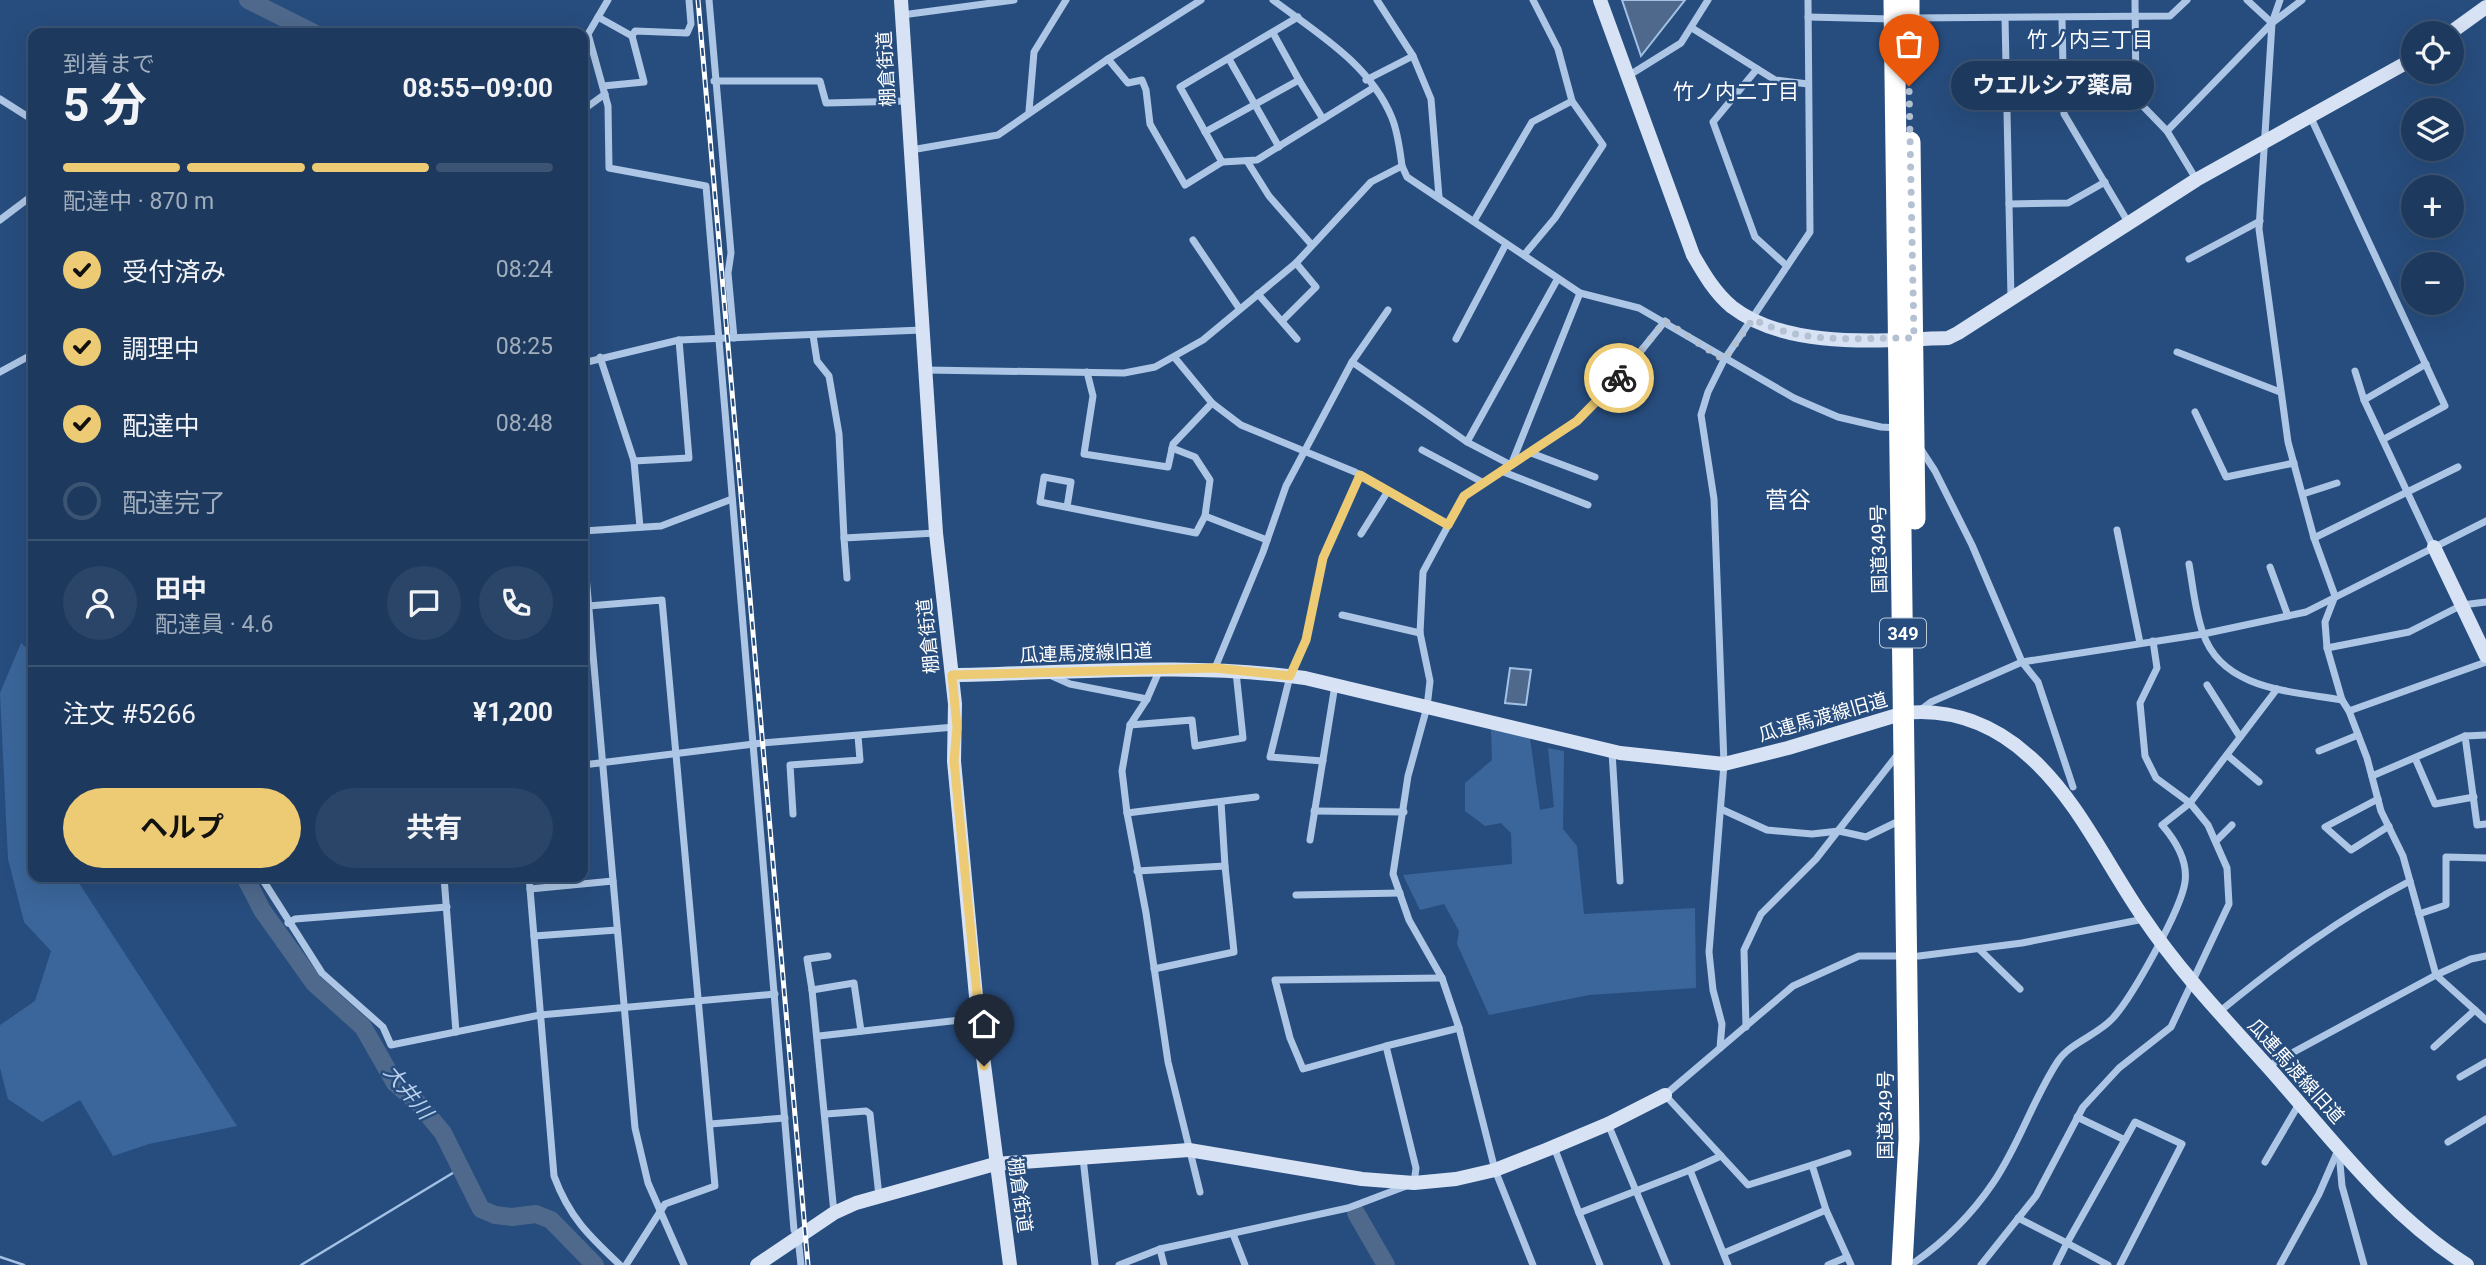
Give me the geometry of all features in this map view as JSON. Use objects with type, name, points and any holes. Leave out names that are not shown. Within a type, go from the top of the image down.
[{"type":"highway","name":"国道349号","points":[[1901,9],[1913,956]]},
{"type":"highway","name":"国道349号","points":[[1911,713],[1905,745],[1905,818],[1922,1136],[1911,1264]]},
{"type":"street","points":[[608,0],[589,34],[608,106],[609,168],[706,186],[794,1230],[798,1237],[801,1265]]},
{"type":"street","points":[[588,105],[604,90],[643,82],[632,36],[635,31],[687,33],[691,24],[689,0]]},
{"type":"street","points":[[709,0],[731,253],[728,273],[734,338]]},
{"type":"street","points":[[902,7],[1014,0]]},
{"type":"street","points":[[1029,111],[1034,52],[1066,0]]},
{"type":"street","points":[[910,150],[998,135],[1029,111],[1201,0]]},
{"type":"street","points":[[1273,0],[1341,49],[1373,88],[1391,115],[1407,177],[1440,197],[1557,280],[1580,293],[1639,308],[1665,321],[1724,360],[1794,398],[1838,417],[1907,434],[1935,471],[1972,545],[2022,662],[2038,682],[2073,787]]},
{"type":"street","points":[[1377,0],[1413,56],[1431,99],[1440,197]]},
{"type":"street","points":[[1524,255],[1555,218],[1603,145],[1572,101],[1558,49],[1533,0]]},
{"type":"street","points":[[1600,0],[1693,255],[1710,284],[1732,307],[1753,319],[1778,332],[1804,337],[1948,338],[2196,180],[2401,66]]},
{"type":"street","points":[[1628,76],[1681,43],[1708,0]]},
{"type":"street","points":[[1720,1048],[1722,1024],[1713,990],[1709,952],[1724,764],[1714,499],[1701,415],[1707,392],[1724,360],[1810,232],[1808,0]]},
{"type":"street","points":[[2135,0],[2137,99],[2167,131],[2196,180]]},
{"type":"street","points":[[1808,18],[1901,9],[2005,18],[2136,18],[2170,16],[2187,0]]},
{"type":"street","points":[[2247,0],[2272,23]]},
{"type":"street","points":[[2280,0],[2272,23],[2260,221],[2280,393],[2294,463],[2334,596],[2325,622],[2326,648],[2378,799],[2403,856],[2436,975],[2486,1020]]},
{"type":"street","points":[[2167,131],[2272,23],[2302,0]]},
{"type":"street","name":"棚倉街道","points":[[902,7],[936,533],[957,727],[954,761],[978,1018],[1010,1265]]},
{"type":"street","points":[[2464,23],[2486,7]]},
{"type":"street","points":[[598,17],[632,36]]},
{"type":"street","points":[[1222,162],[1180,87],[1298,17]]},
{"type":"street","points":[[2005,18],[2011,298]]},
{"type":"street","points":[[2063,19],[2064,114],[2128,222]]},
{"type":"street","points":[[1692,28],[1775,80],[1808,83]]},
{"type":"street","points":[[1273,33],[1323,119]]},
{"type":"street","points":[[1366,80],[1413,56]]},
{"type":"street","points":[[1108,59],[1128,83],[1142,80],[1150,124],[1185,185],[1222,162],[1256,160],[1373,88]]},
{"type":"street","points":[[1229,59],[1279,146]]},
{"type":"street","points":[[1757,69],[1713,122],[1755,237],[1787,266]]},
{"type":"street","points":[[714,80],[820,81],[826,103],[907,101]]},
{"type":"street","points":[[1205,132],[1298,80]]},
{"type":"street","points":[[0,99],[28,117]]},
{"type":"street","points":[[1474,221],[1532,122],[1572,101]]},
{"type":"street","points":[[2311,118],[2445,406],[2384,439]]},
{"type":"street","points":[[1247,161],[1269,196],[1311,244]]},
{"type":"street","points":[[925,370],[1141,372],[1175,358],[1203,340],[1296,263],[1371,181],[1402,166]]},
{"type":"street","points":[[2009,204],[2068,203],[2105,182]]},
{"type":"street","points":[[0,220],[28,198]]},
{"type":"street","points":[[2189,259],[2260,221]]},
{"type":"street","points":[[1193,240],[1239,308]]},
{"type":"street","points":[[1456,339],[1506,244]]},
{"type":"street","points":[[1283,320],[1316,287],[1296,263]]},
{"type":"street","points":[[1467,442],[1557,280]]},
{"type":"street","points":[[1511,465],[1580,293]]},
{"type":"street","points":[[1258,294],[1297,339]]},
{"type":"street","points":[[1215,668],[1286,486],[1352,362],[1388,310]]},
{"type":"street","points":[[1533,1265],[1495,1170],[1459,1028],[1442,978],[1409,920],[1393,874],[1408,776],[1427,707],[1430,681],[1420,633],[1423,572],[1464,496],[1577,421],[1603,396],[1665,321]]},
{"type":"street","points":[[588,361],[679,340],[922,330]]},
{"type":"street","points":[[813,335],[817,360],[829,376],[839,434],[847,578]]},
{"type":"street","points":[[634,461],[689,458],[679,340]]},
{"type":"street","points":[[2177,352],[2280,393]]},
{"type":"street","points":[[0,372],[28,357]]},
{"type":"street","points":[[600,357],[634,461],[640,527]]},
{"type":"street","points":[[1175,358],[1212,403],[1241,425],[1360,475],[1448,525]]},
{"type":"street","points":[[1352,362],[1467,442],[1511,465]]},
{"type":"street","points":[[2364,400],[2426,364]]},
{"type":"street","points":[[2349,711],[2485,655],[2364,400],[2355,371]]},
{"type":"street","points":[[1087,372],[1093,396],[1084,454],[1168,467],[1172,448],[1212,403]]},
{"type":"street","points":[[2195,412],[2226,477],[2294,463]]},
{"type":"street","points":[[1067,507],[1071,482],[1044,477],[1040,502],[1196,533],[1205,516],[1210,480],[1195,457],[1172,448]]},
{"type":"street","points":[[1422,450],[1482,482]]},
{"type":"street","points":[[1531,453],[1595,477]]},
{"type":"street","points":[[2315,538],[2458,467]]},
{"type":"street","points":[[1501,471],[1588,505]]},
{"type":"street","points":[[1322,761],[1270,757],[1290,676],[1306,640],[1323,558],[1360,475]]},
{"type":"street","points":[[2303,494],[2337,483]]},
{"type":"street","points":[[1361,534],[1388,491]]},
{"type":"street","points":[[588,531],[661,526],[732,499]]},
{"type":"street","points":[[1205,516],[1267,540]]},
{"type":"street","points":[[1911,713],[2022,662],[2203,634],[2306,612],[2486,521]]},
{"type":"street","points":[[2117,530],[2140,643]]},
{"type":"street","points":[[844,538],[936,533]]},
{"type":"street","points":[[2189,564],[2203,634],[2220,665],[2244,679],[2277,689],[2342,700]]},
{"type":"street","points":[[2270,567],[2288,616]]},
{"type":"street","points":[[588,595],[623,1007],[640,1156],[684,1265]]},
{"type":"street","points":[[589,606],[662,600],[715,1186],[666,1204],[626,1265]]},
{"type":"street","points":[[2326,648],[2409,632],[2462,605],[2486,602]]},
{"type":"street","points":[[1342,615],[1420,633]]},
{"type":"street","points":[[1981,1265],[2036,1196],[2083,1107],[2119,1068],[2171,1027],[2229,904],[2227,868],[2208,825],[2190,803],[2156,778],[2145,756],[2140,704],[2157,668],[2153,641]]},
{"type":"street","name":"瓜連馬渡線旧道","points":[[952,675],[1215,668],[1290,676],[1612,751],[1673,761],[1724,764],[1911,713],[1962,716],[2000,735],[2032,758],[2063,795],[2144,919],[2190,982],[2396,1212],[2467,1265]]},
{"type":"street","points":[[1160,669],[1147,699],[1130,725],[1122,771],[1168,1062],[1200,1192]]},
{"type":"street","points":[[1130,725],[1192,720],[1195,746],[1243,738],[1236,670]]},
{"type":"street","points":[[1049,674],[1070,684],[1147,699]]},
{"type":"street","points":[[1310,839],[1335,685]]},
{"type":"street","points":[[2207,685],[2241,737]]},
{"type":"street","points":[[1911,1264],[1964,1221],[1994,1181],[2060,1057],[2113,1019],[2160,942],[2186,881],[2175,840],[2162,825],[2190,803],[2277,689]]},
{"type":"street","points":[[588,764],[752,744],[957,727]]},
{"type":"street","points":[[2372,776],[2465,736],[2486,734]]},
{"type":"street","points":[[2319,751],[2358,735]]},
{"type":"street","points":[[793,814],[790,765],[860,760],[858,736]]},
{"type":"street","points":[[2465,736],[2477,825],[2486,824]]},
{"type":"street","points":[[1746,1027],[1744,950],[1761,914],[1816,859],[1905,745]]},
{"type":"street","points":[[1612,751],[1620,881]]},
{"type":"street","points":[[2227,755],[2259,782]]},
{"type":"street","points":[[2415,758],[2435,804],[2474,797]]},
{"type":"street","points":[[1127,813],[1256,797]]},
{"type":"street","points":[[2378,799],[2325,828],[2351,850],[2389,826]]},
{"type":"street","points":[[1154,969],[1234,952],[1221,802]]},
{"type":"street","points":[[1721,809],[1767,830],[1812,834],[1839,831],[1866,837],[1905,818]]},
{"type":"street","points":[[1314,811],[1404,812]]},
{"type":"street","points":[[2216,841],[2232,825]]},
{"type":"street","points":[[2419,914],[2446,905],[2446,857],[2486,858]]},
{"type":"street","points":[[1137,871],[1225,866]]},
{"type":"street","points":[[530,889],[613,881]]},
{"type":"street","points":[[2218,1012],[2284,959],[2373,900],[2410,881]]},
{"type":"street","points":[[264,882],[322,974],[383,1027],[391,1045],[540,1015],[775,994]]},
{"type":"street","points":[[444,882],[456,1032]]},
{"type":"street","points":[[529,882],[554,1176],[565,1206],[585,1232],[620,1265]]},
{"type":"street","points":[[1296,895],[1399,893]]},
{"type":"street","points":[[288,923],[295,919],[447,907]]},
{"type":"street","points":[[1119,1265],[1160,1249],[1348,1208],[1414,1183],[1495,1170],[1608,1124],[1665,1095],[1793,986],[1858,956],[1913,956],[1979,949],[2144,919]]},
{"type":"street","points":[[534,936],[617,930]]},
{"type":"street","points":[[1979,949],[2020,989]]},
{"type":"street","points":[[828,956],[807,959],[819,1036],[834,1213]]},
{"type":"street","points":[[2267,1067],[2436,975],[2471,959],[2486,956]]},
{"type":"street","points":[[1442,978],[1275,981],[1290,1038],[1303,1069],[1459,1028]]},
{"type":"street","points":[[812,989],[854,983],[861,1031]]},
{"type":"street","points":[[2434,1047],[2475,1010]]},
{"type":"street","points":[[819,1036],[978,1018]]},
{"type":"street","points":[[1386,1046],[1416,1168],[1414,1183]]},
{"type":"street","points":[[2459,1077],[2486,1062]]},
{"type":"street","points":[[1665,1095],[1748,1185],[1848,1153]]},
{"type":"street","points":[[2265,1162],[2300,1104]]},
{"type":"street","points":[[825,1114],[866,1111],[870,1114],[879,1196]]},
{"type":"street","points":[[2077,1117],[2125,1140]]},
{"type":"street","points":[[710,1124],[785,1118]]},
{"type":"street","points":[[2448,1142],[2486,1119]]},
{"type":"street","points":[[2056,1265],[2135,1122],[2182,1144],[2120,1265]]},
{"type":"street","points":[[1608,1124],[1667,1265]]},
{"type":"street","points":[[1554,1146],[1599,1263],[1588,1265]]},
{"type":"street","points":[[2280,1265],[2319,1194],[2339,1148]]},
{"type":"street","points":[[2339,1148],[2342,1186],[2364,1265]]},
{"type":"street","points":[[757,1265],[834,1213],[879,1196],[995,1164],[1189,1150],[1331,1175],[1414,1183]]},
{"type":"street","points":[[1579,1213],[1637,1193],[1721,1156]]},
{"type":"street","points":[[1083,1157],[1095,1265]]},
{"type":"street","points":[[1811,1164],[1826,1210],[1849,1261],[1828,1265]]},
{"type":"street","points":[[1690,1170],[1728,1265]]},
{"type":"street","points":[[1724,1253],[1826,1210]]},
{"type":"street","points":[[2018,1218],[2108,1265]]},
{"type":"street","points":[[1233,1234],[1245,1265]]},
{"type":"street","points":[[1160,1249],[1164,1265]]},
{"type":"shaded area","points":[[1622,0],[1685,0],[1641,56]]},
{"type":"shaded area","points":[[21,643],[28,649],[28,882],[78,882],[237,1126],[149,1144],[113,1156],[80,1100],[42,1122],[8,1099],[0,1068],[0,1025],[35,1001],[51,951],[24,922],[8,859],[0,693]]},
{"type":"shaded area","points":[[1510,668],[1531,670],[1526,705],[1505,703]]},
{"type":"shaded area","points":[[1491,729],[1530,738],[1540,810],[1554,807],[1548,748],[1564,751],[1563,829],[1577,846],[1584,914],[1695,908],[1696,988],[1589,995],[1489,1015],[1457,944],[1459,931],[1444,904],[1420,910],[1403,875],[1512,864],[1511,833],[1501,823],[1485,826],[1465,811],[1465,783],[1492,760]]},
{"type":"waterway","name":"大井川","points":[[248,0],[304,28]]},
{"type":"waterway","name":"大井川","points":[[248,882],[262,910],[314,983],[363,1027],[395,1083],[419,1104],[443,1133],[481,1209],[495,1215],[512,1217],[536,1214],[551,1220],[595,1265]]},
{"type":"waterway","points":[[301,1265],[461,1168]]},
{"type":"waterway","points":[[1356,1213],[1386,1265]]},
{"type":"waterway","points":[[0,1257],[24,1265]]},
{"type":"railway","points":[[698,0],[808,1265]]},
{"type":"way so far","points":[[1619,378],[1665,321],[1724,360],[1753,319],[1778,332],[1804,337],[1914,338],[1909,86]]},
{"type":"place","name":"ウエルシア薬局","points":[[1909,86]]},
{"type":"district","name":"竹ノ内三丁目","points":[[2090,40]]},
{"type":"district","name":"竹ノ内二丁目","points":[[1736,92]]},
{"type":"district","name":"菅谷","points":[[1788,500]]},
{"type":"route","points":[[984,1066],[954,761],[957,727],[952,675],[1215,668],[1290,676],[1306,640],[1323,558],[1360,475],[1448,525],[1464,496],[1577,421],[1619,378]]}]
